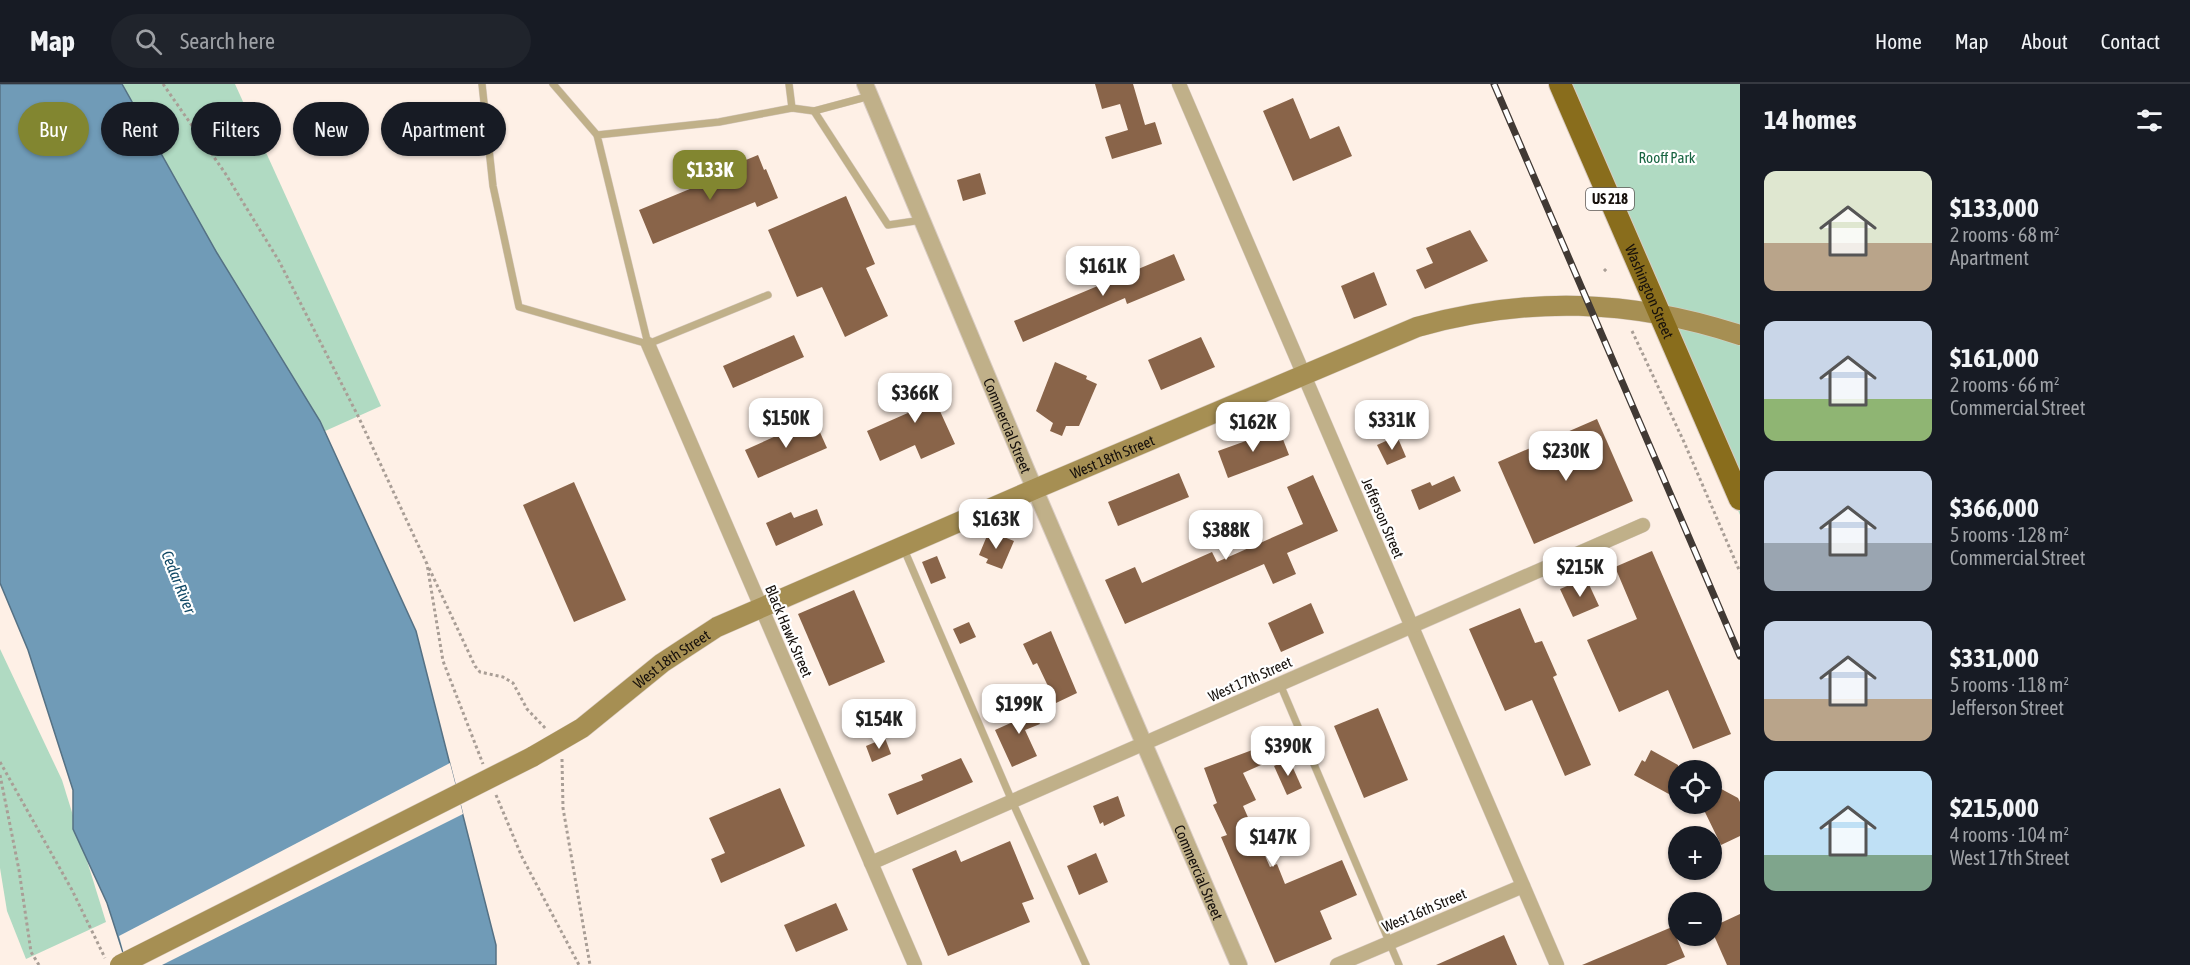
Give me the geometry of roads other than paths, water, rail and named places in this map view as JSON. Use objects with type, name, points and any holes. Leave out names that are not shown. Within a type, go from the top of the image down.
[{"type":"highway","name":"Washington Street","points":[[1560,84],[1740,499]]},
{"type":"main road","name":"West 18th Street","points":[[120,965],[532,757],[582,728],[662,663],[717,627],[1389,337],[1450,318],[1485,311],[1560,306],[1628,308],[1692,320],[1740,335]]},
{"type":"street","name":"Jefferson Street","points":[[1179,84],[1557,965]]},
{"type":"street","name":"Commercial Street","points":[[867,90],[1239,965]]},
{"type":"street","name":"Black Hawk Street","points":[[648,344],[915,965]]},
{"type":"street","name":"West 17th Street","points":[[871,863],[1643,525]]},
{"type":"street","name":"West 16th Street","points":[[1337,965],[1523,886]]},
{"type":"lane","points":[[482,84],[493,186],[519,307],[648,344],[768,295]]},
{"type":"lane","points":[[553,84],[597,135],[648,344]]},
{"type":"lane","points":[[789,84],[792,108]]},
{"type":"lane","points":[[597,135],[719,122],[792,108],[814,111],[867,90]]},
{"type":"lane","points":[[814,111],[888,225],[922,220]]},
{"type":"lane","points":[[902,546],[1012,801],[1086,965]]},
{"type":"lane","points":[[1280,684],[1399,965]]},
{"type":"water","name":"Cedar River","points":[[0,84],[122,84],[132,102],[101,102],[101,156],[162,156],[217,253],[320,421],[416,631],[496,945],[496,965],[127,965],[107,903],[73,829],[73,790],[28,650],[0,583]]},
{"type":"railway","points":[[1494,84],[1740,656]]},
{"type":"park label","name":"Rooff Park","points":[[1667,157]]}]
